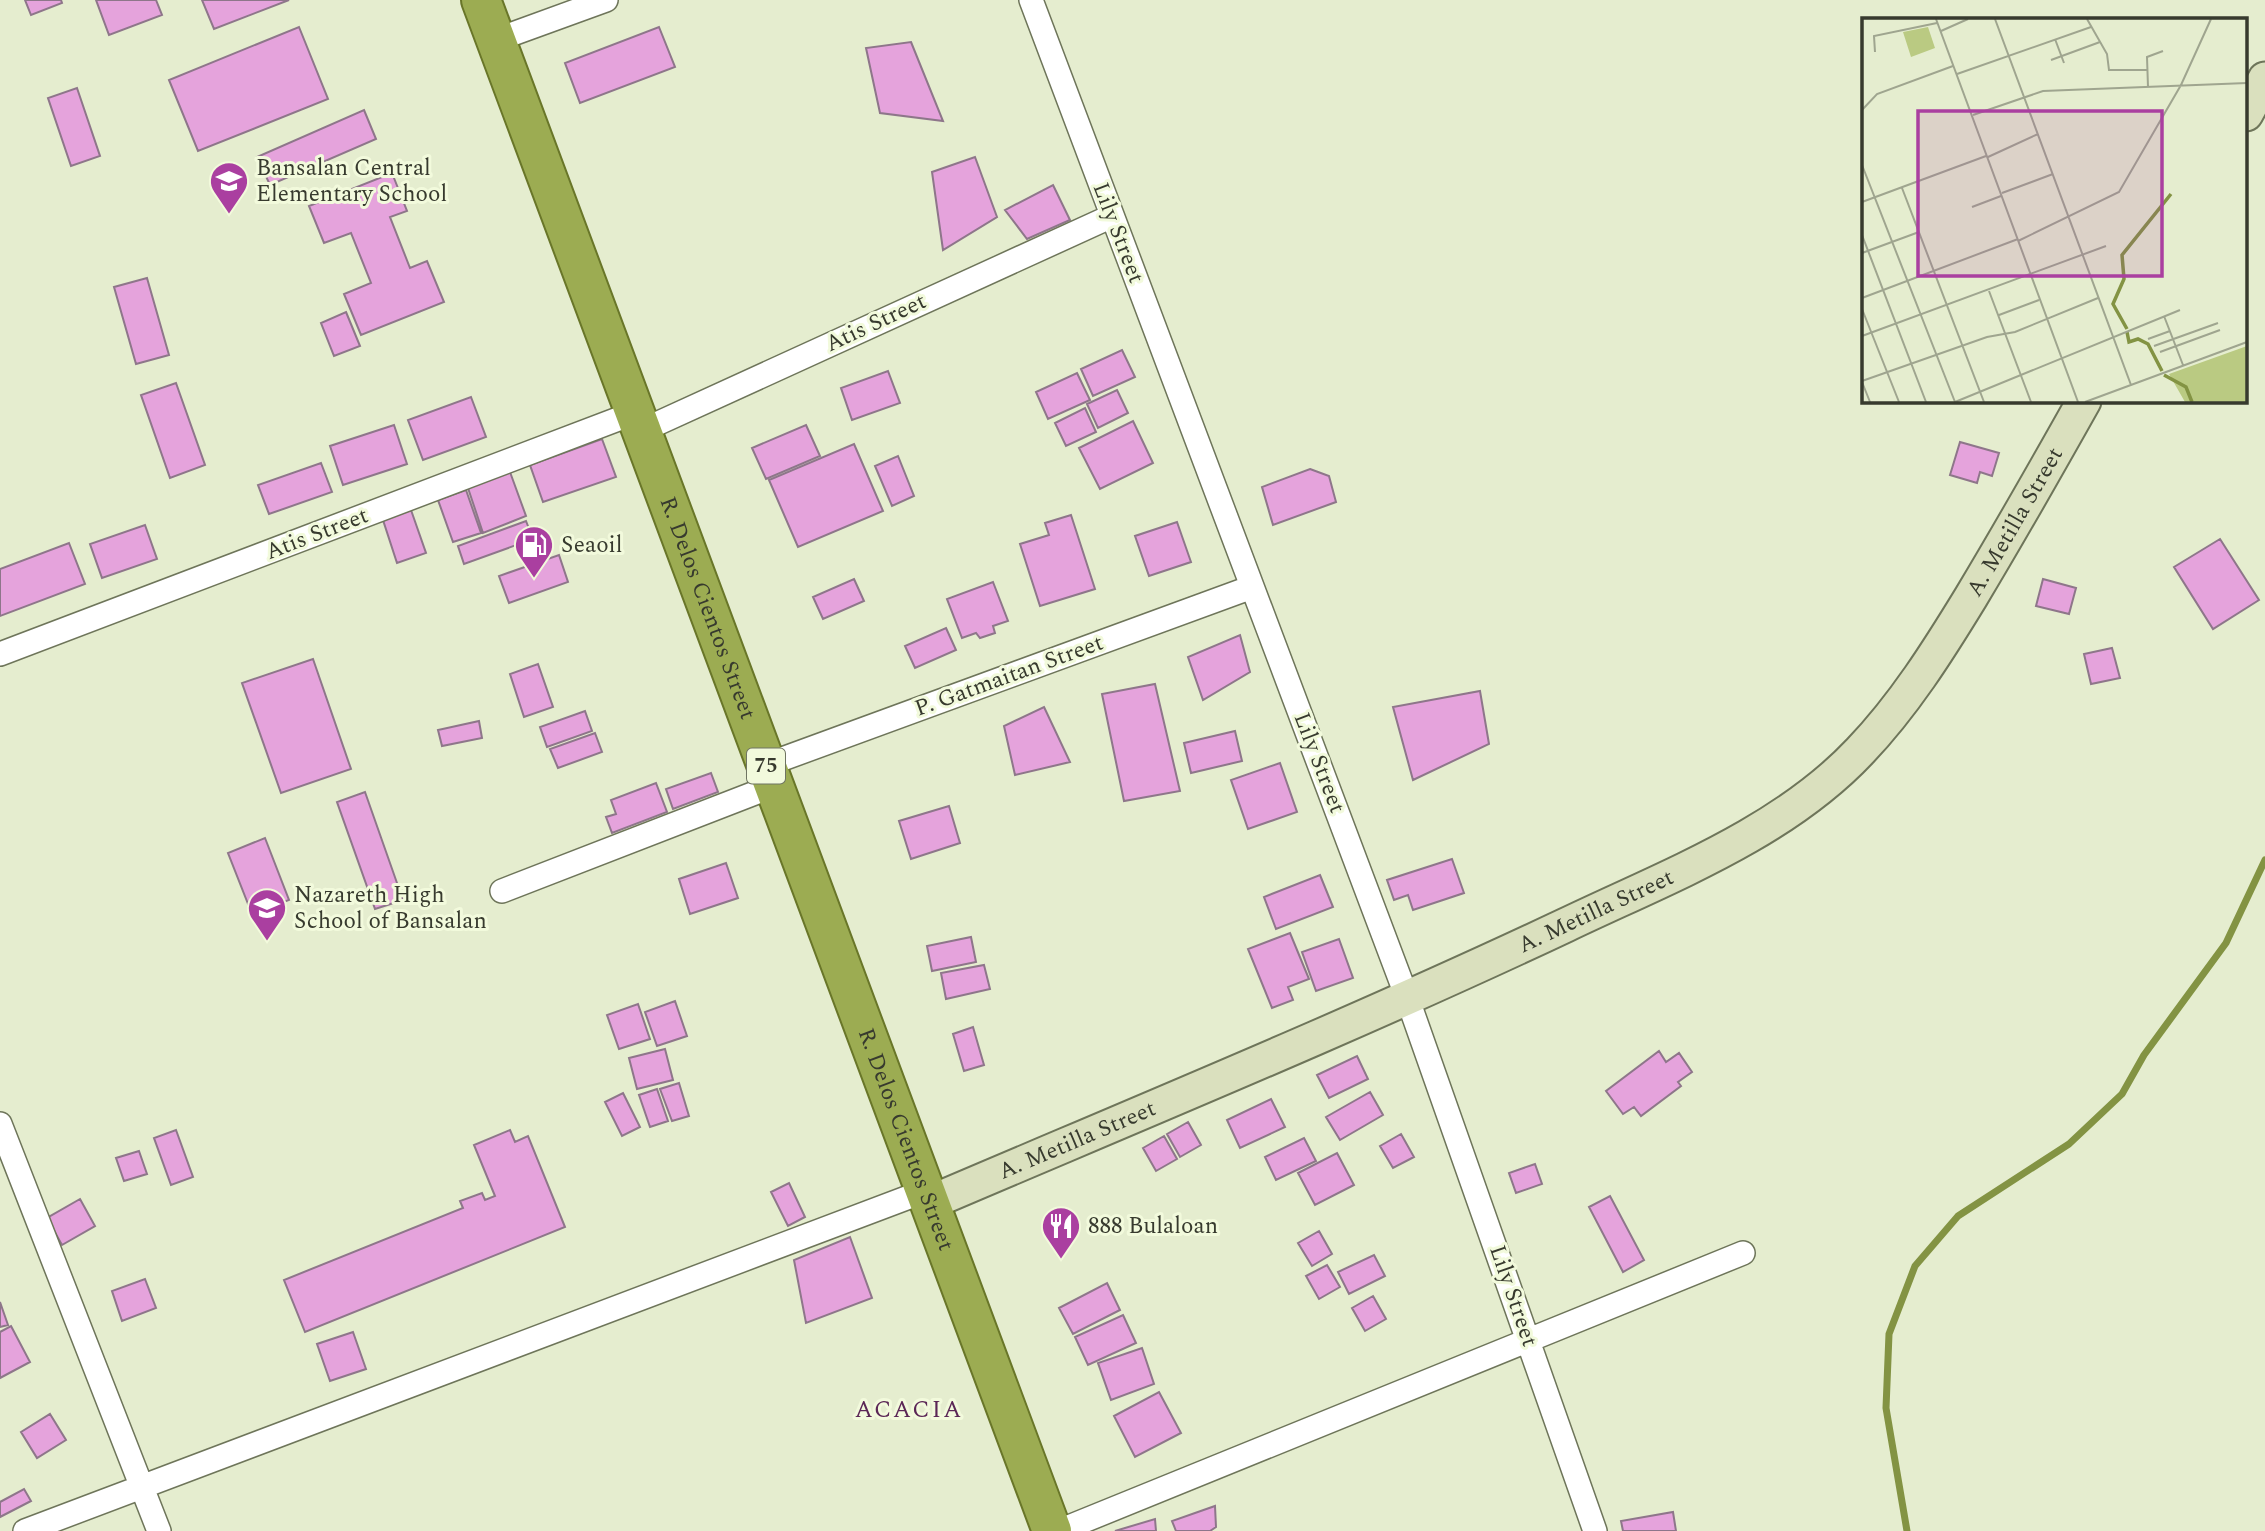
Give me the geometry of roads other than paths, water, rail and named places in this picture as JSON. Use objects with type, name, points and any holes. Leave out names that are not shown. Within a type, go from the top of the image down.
[{"type":"highway","name":"R. Delos Cientos Street","points":[[481,0],[1052,1531]]},
{"type":"main road","points":[[2248,110],[2265,79]]},
{"type":"main road","name":"A. Metilla Street","points":[[927,1197],[1408,1000],[1749,835],[1791,808],[1852,759],[1927,668],[2012,529],[2083,402]]},
{"type":"street","points":[[496,40],[606,0]]},
{"type":"street","name":"Lily Street","points":[[1031,0],[1408,1000],[1595,1531]]},
{"type":"street","name":"Atis Street","points":[[0,654],[637,422],[1112,216]]},
{"type":"street","name":"P. Gatmaitan Street","points":[[502,891],[770,775],[1252,587]]},
{"type":"street","points":[[0,1127],[159,1531]]},
{"type":"street","points":[[25,1531],[927,1197]]},
{"type":"street","points":[[1059,1531],[1743,1253]]},
{"type":"waterway","points":[[1907,1531],[1886,1408],[1889,1334],[1915,1266],[1958,1216],[2069,1144],[2122,1094],[2144,1055],[2226,943],[2265,860]]},
{"type":"place","name":"Bansalan Central Elementary School","points":[[229,215]]},
{"type":"place","name":"Seaoil","points":[[534,579]]},
{"type":"place","name":"Nazareth High School of Bansalan","points":[[267,942]]},
{"type":"place","name":"888 Bulaloan","points":[[1061,1260]]},
{"type":"district","name":"ACACIA","points":[[909,1410]]}]
